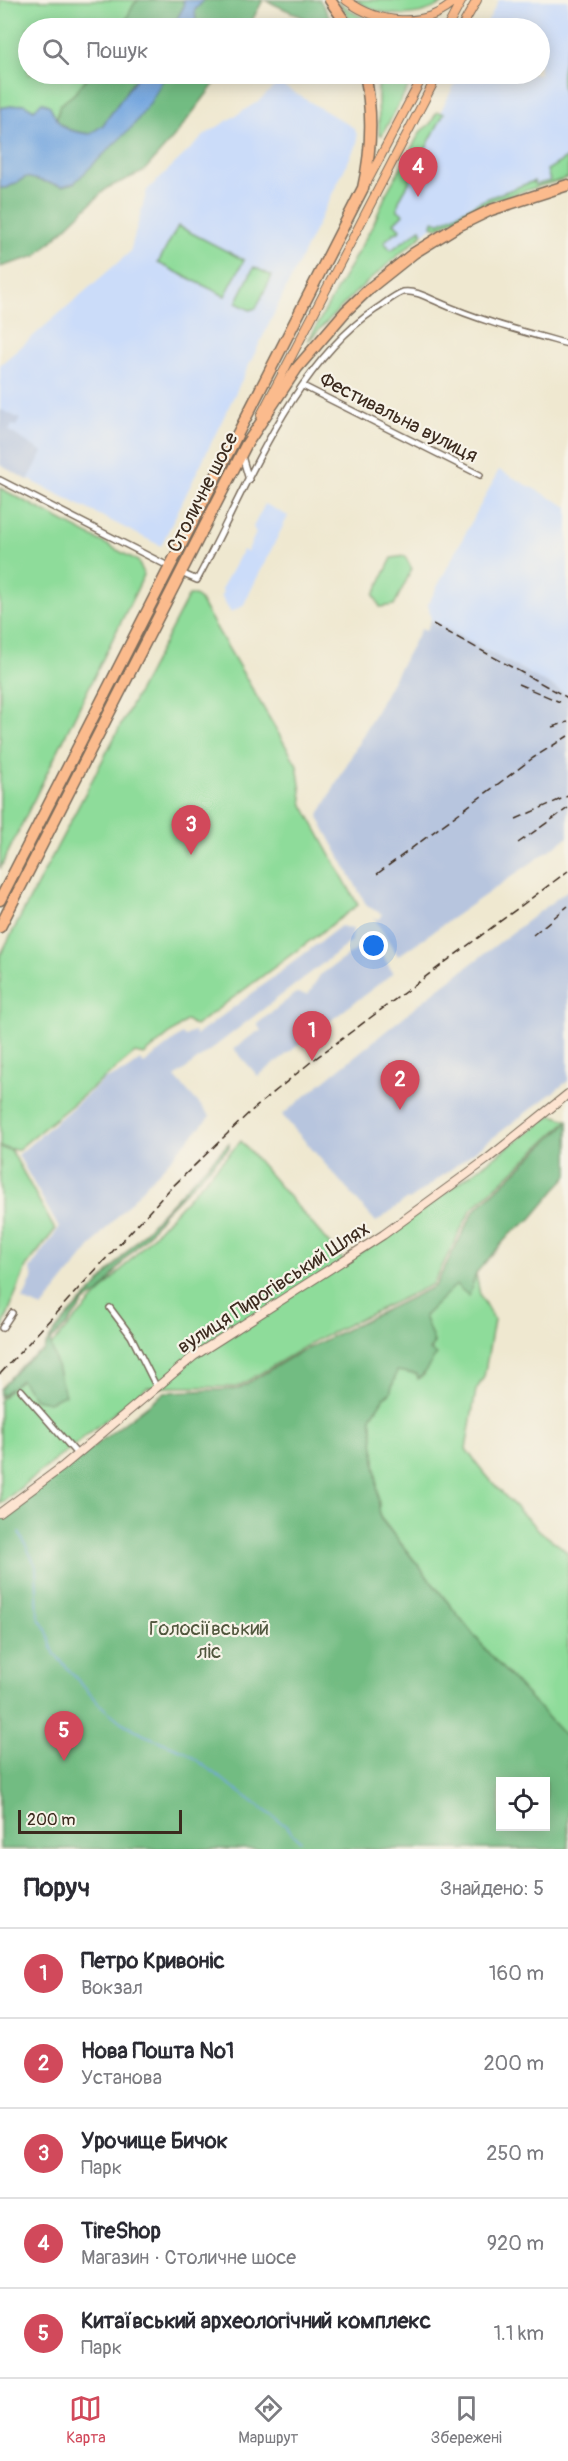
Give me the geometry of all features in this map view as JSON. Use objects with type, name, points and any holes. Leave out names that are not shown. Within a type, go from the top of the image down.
[{"type":"highway","points":[[330,0],[342,18]]},
{"type":"highway","points":[[363,188],[369,166],[371,134],[367,84]]},
{"type":"highway","points":[[244,450],[297,368],[321,338],[346,311],[391,271],[436,239],[472,219],[508,204],[568,185]]},
{"type":"highway","name":"Столичне шосе","points":[[0,900],[363,188]]},
{"type":"highway","name":"Столичне шосе","points":[[0,927],[244,450]]},
{"type":"main road","points":[[346,0],[377,18]]},
{"type":"main road","points":[[416,18],[433,15],[456,0]]},
{"type":"main road","points":[[452,18],[462,0]]},
{"type":"main road","points":[[467,18],[477,0]]},
{"type":"main road","name":"Столичне шосе","points":[[363,188],[419,84]]},
{"type":"main road","name":"Столичне шосе","points":[[244,450],[315,307],[433,84]]},
{"type":"street","name":"Фестивальна вулиця","points":[[181,573],[197,580],[268,442],[325,354],[367,316],[403,292],[424,296],[470,316],[568,344]]},
{"type":"street","name":"Фестивальна вулиця","points":[[303,386],[480,475]]},
{"type":"street","points":[[244,450],[249,480]]},
{"type":"street","points":[[0,480],[170,567]]},
{"type":"street","name":"вулиця Пирогівський Шлях","points":[[0,1513],[77,1454],[194,1356],[383,1235],[486,1160],[568,1094]]},
{"type":"street","points":[[110,1308],[131,1336],[157,1388]]},
{"type":"street","points":[[1,1327],[12,1313]]},
{"type":"street","points":[[21,1390],[77,1454]]},
{"type":"shaded area","points":[[499,0],[568,0],[568,175],[486,201],[437,225],[390,253],[370,235],[406,178],[455,84],[550,84],[550,18],[489,18]]},
{"type":"shaded area","points":[[280,84],[354,128],[357,143],[161,546],[0,465],[0,365],[130,252],[147,190],[206,134],[259,101]]},
{"type":"shaded area","points":[[0,409],[20,419],[16,426],[12,425],[9,431],[43,452],[28,480],[0,465]]},
{"type":"shaded area","points":[[499,470],[568,507],[568,695],[431,620],[428,604]]},
{"type":"shaded area","points":[[265,504],[288,516],[243,606],[231,612],[221,596],[223,591],[221,589],[243,550],[247,552],[256,533],[253,527]]},
{"type":"shaded area","points":[[431,620],[568,695],[568,837],[398,956],[374,918],[380,919],[382,914],[367,906],[318,817],[421,629],[426,631]]},
{"type":"shaded area","points":[[568,890],[568,1081],[418,1194],[407,1199],[376,1222],[282,1115],[433,993]]},
{"type":"shaded area","points":[[341,926],[353,929],[352,941],[175,1077],[210,1116],[100,1235],[42,1308],[23,1300],[33,1277],[30,1269],[59,1228],[18,1155],[104,1080],[127,1070],[140,1060],[144,1064],[182,1034],[185,1037],[193,1031],[197,1035]]},
{"type":"shaded area","points":[[369,941],[376,944],[393,973],[258,1076],[234,1049],[261,1031],[257,1024],[296,993],[308,995],[320,975]]},
{"type":"green space","points":[[0,0],[139,0],[134,4],[127,18],[18,18],[18,84],[82,84],[60,105],[56,121],[50,106],[34,110],[23,104],[0,108]]},
{"type":"green space","points":[[139,0],[183,0],[184,6],[177,18],[127,18],[134,4]]},
{"type":"green space","points":[[204,0],[263,0],[253,18],[196,18],[195,10]]},
{"type":"green space","points":[[265,0],[320,0],[330,18],[304,18]]},
{"type":"green space","points":[[337,0],[363,18],[350,18]]},
{"type":"green space","points":[[355,0],[448,0],[425,11],[402,15],[378,11]]},
{"type":"green space","points":[[568,47],[568,107],[562,77]]},
{"type":"green space","points":[[82,84],[132,84],[103,125],[90,134],[71,131],[56,121],[60,105]]},
{"type":"green space","points":[[157,84],[214,84],[174,137],[143,172],[107,188],[36,256],[0,267],[0,188],[7,188],[26,177],[62,186]]},
{"type":"green space","points":[[378,84],[410,84],[382,135],[379,134]]},
{"type":"green space","points":[[437,112],[444,113],[399,202],[398,210],[403,214],[394,223],[400,229],[399,232],[394,233],[384,242],[391,250],[421,229],[423,234],[357,291],[308,341],[374,223],[387,192],[421,131],[430,124]]},
{"type":"green space","points":[[568,157],[568,178],[490,201],[437,228],[432,226],[433,221],[439,223],[486,199],[534,181],[535,185],[550,181],[547,170]]},
{"type":"green space","points":[[178,226],[244,260],[225,296],[158,263]]},
{"type":"green space","points":[[254,267],[272,276],[256,308],[250,310],[236,303]]},
{"type":"green space","points":[[0,488],[138,561],[144,575],[0,869]]},
{"type":"green space","points":[[405,556],[412,569],[394,605],[380,607],[374,595],[392,558]]},
{"type":"green space","points":[[189,595],[194,595],[200,600],[297,765],[303,805],[358,905],[195,1026],[187,1020],[144,1055],[135,1053],[17,1150],[0,1147],[0,956]]},
{"type":"green space","points":[[552,1115],[568,1120],[471,1210],[433,1284],[318,1339],[237,1387],[147,1387],[0,1504],[0,1400],[241,1141],[345,1262],[385,1237]]},
{"type":"green space","name":"Голосіївський ліс","points":[[568,1122],[568,1175],[531,1219],[510,1234],[476,1273],[469,1296],[456,1285],[424,1316],[434,1342],[430,1350],[437,1355],[418,1379],[417,1374],[397,1371],[390,1393],[384,1397],[371,1417],[380,1518],[490,1655],[568,1739],[568,1849],[0,1849],[0,1518],[165,1392],[238,1389],[298,1353],[435,1286],[474,1211]]},
{"type":"green space","points":[[229,1143],[229,1148],[164,1213],[100,1293],[85,1301],[67,1325],[50,1341],[65,1395],[49,1402],[35,1399],[21,1380],[0,1397],[0,1389],[9,1379],[25,1363],[43,1351],[53,1333],[66,1318],[177,1196]]},
{"type":"green space","points":[[0,1148],[11,1150],[55,1230],[26,1267],[0,1334]]},
{"type":"green space","points":[[476,1274],[480,1295],[494,1320],[484,1377],[476,1390],[466,1449],[482,1471],[510,1501],[539,1530],[568,1554],[568,1739],[490,1655],[380,1517],[371,1417],[384,1397],[390,1393],[397,1371],[417,1374],[418,1379],[424,1375],[434,1342],[424,1316],[456,1284],[469,1295]]},
{"type":"water","points":[[183,0],[204,0],[195,10],[196,18],[177,18],[184,6]]},
{"type":"water","points":[[132,84],[160,84],[133,126],[74,183],[62,186],[26,177],[7,188],[0,188],[0,108],[24,104],[34,110],[42,102],[50,106],[57,120],[65,128],[75,132],[90,134],[103,125]]},
{"type":"waterway","points":[[19,1532],[36,1566],[38,1617],[46,1629],[54,1653],[98,1703],[121,1722],[144,1735],[184,1751],[286,1826],[300,1841]]},
{"type":"railway","points":[[433,624],[568,698]]},
{"type":"railway","points":[[518,684],[560,702]]},
{"type":"railway","points":[[552,727],[568,722]]},
{"type":"railway","points":[[377,874],[533,758],[568,736]]},
{"type":"railway","points":[[516,819],[568,796]]},
{"type":"railway","points":[[518,843],[568,808]]},
{"type":"railway","points":[[0,1374],[169,1190],[250,1112],[312,1061],[568,871]]},
{"type":"railway","points":[[533,935],[568,906]]},
{"type":"place","name":"TireShop","points":[[418,197]]},
{"type":"place","name":"Урочище Бичок","points":[[191,855]]},
{"type":"place","name":"Петро Кривоніс","points":[[312,1061]]},
{"type":"place","name":"Нова Пошта №1","points":[[400,1110]]},
{"type":"place","name":"Китаївський археологічний комплекс","points":[[64,1761]]}]
